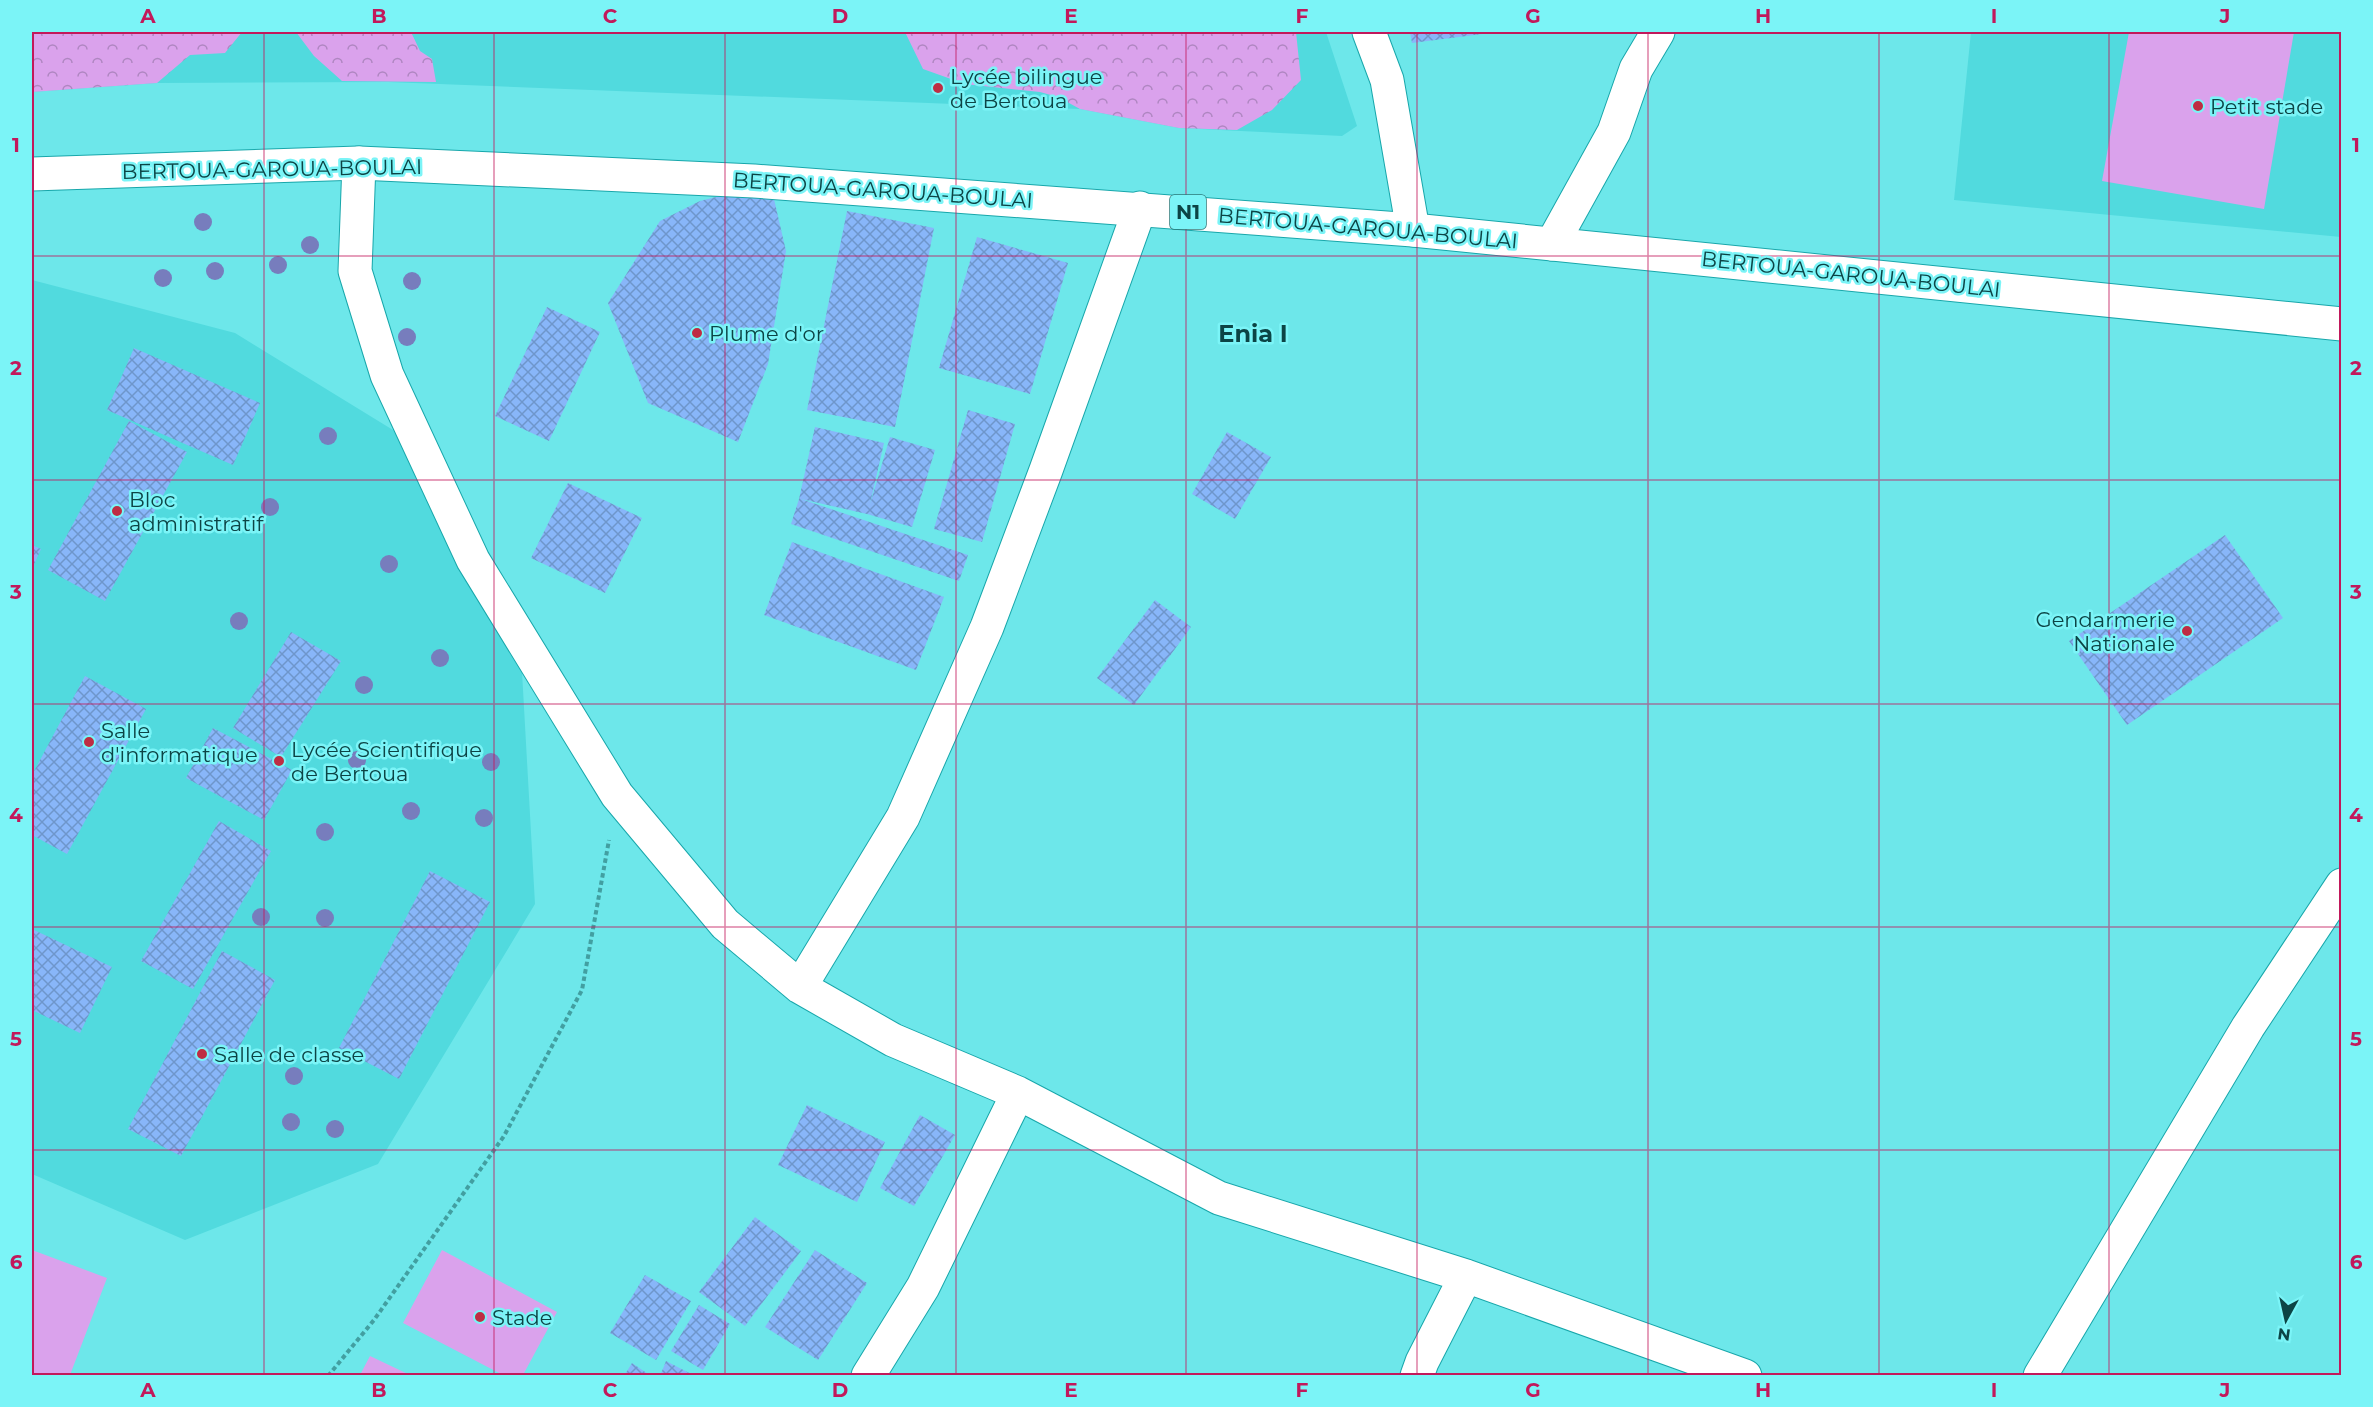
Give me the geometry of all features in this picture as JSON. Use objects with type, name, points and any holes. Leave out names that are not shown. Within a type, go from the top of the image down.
[{"type":"main road","points":[[1369,32],[1387,80],[1413,230]]},
{"type":"main road","points":[[1552,244],[1614,132],[1636,69],[1658,32]]},
{"type":"main road","points":[[358,163],[355,271],[387,375],[473,560],[617,795],[725,924],[800,987],[893,1040],[1018,1093],[1219,1198],[1466,1276],[1745,1376]]},
{"type":"main road","name":"BERTOUA-GAROUA-BOULAI","points":[[32,174],[358,163],[754,180],[1413,230],[2342,324]]},
{"type":"main road","points":[[800,987],[903,817],[982,638],[1046,471],[1140,208]]},
{"type":"main road","points":[[2040,1376],[2248,1027],[2342,885]]},
{"type":"main road","points":[[868,1376],[923,1287],[1018,1093]]},
{"type":"main road","points":[[1417,1376],[1466,1276]]},
{"type":"path","points":[[328,1376],[375,1320],[504,1136],[582,990],[617,795]]},
{"type":"shaded area","name":"Lycée bilingue de Bertoua","points":[[32,32],[1326,32],[1357,126],[1342,136],[1179,128],[1080,109],[388,82],[157,83],[32,92]]},
{"type":"shaded area","points":[[1971,32],[2341,32],[2341,237],[1954,200]]},
{"type":"shaded area","name":"Lycée Scientifique de Bertoua","points":[[32,280],[235,333],[393,430],[519,618],[535,904],[378,1164],[185,1240],[32,1174]]},
{"type":"green space","points":[[32,32],[242,32],[225,53],[190,55],[157,83],[32,92]]},
{"type":"green space","points":[[296,32],[411,32],[420,51],[432,59],[436,82],[342,81],[314,56]]},
{"type":"green space","points":[[905,32],[1296,32],[1301,80],[1272,110],[1237,130],[1179,128],[1080,109],[1058,97],[1040,92],[965,84],[923,69]]},
{"type":"green space","name":"Petit stade","points":[[2129,32],[2294,32],[2264,209],[2102,181]]},
{"type":"green space","points":[[32,1250],[107,1278],[70,1375],[32,1375]]},
{"type":"green space","name":"Stade","points":[[442,1250],[557,1312],[523,1375],[503,1375],[403,1323]]},
{"type":"green space","points":[[370,1356],[410,1375],[360,1375]]},
{"type":"building","points":[[1410,32],[1490,32],[1490,33],[1412,43]]},
{"type":"building","name":"Plume d'or","points":[[744,190],[774,199],[786,251],[768,364],[738,442],[648,403],[608,303],[660,221],[700,201]]},
{"type":"building","points":[[847,211],[934,228],[895,427],[807,410]]},
{"type":"building","points":[[977,237],[1068,263],[1030,394],[939,368]]},
{"type":"building","points":[[547,307],[600,332],[549,441],[495,416]]},
{"type":"building","points":[[134,348],[260,403],[233,465],[107,410]]},
{"type":"building","points":[[968,410],[1015,424],[982,542],[934,529]]},
{"type":"building","name":"Bloc administratif","points":[[129,421],[187,452],[105,601],[48,570]]},
{"type":"building","points":[[815,427],[884,443],[870,504],[890,437],[935,450],[912,527],[801,499],[968,555],[959,581],[791,524]]},
{"type":"building","points":[[1227,432],[1271,457],[1235,519],[1192,494]]},
{"type":"building","points":[[568,483],[642,518],[605,593],[531,558]]},
{"type":"building","points":[[2225,535],[2283,618],[2127,725],[2069,641]]},
{"type":"building","points":[[792,542],[944,597],[916,670],[764,615]]},
{"type":"building","points":[[32,545],[41,549],[32,569]]},
{"type":"building","points":[[1155,600],[1191,627],[1134,705],[1097,678]]},
{"type":"building","points":[[291,632],[341,661],[281,757],[233,728]]},
{"type":"building","name":"Salle d'informatique","points":[[85,676],[146,709],[67,854],[32,835],[32,775]]},
{"type":"building","points":[[213,728],[292,770],[264,820],[186,778]]},
{"type":"building","name":"Salle de classe","points":[[219,821],[271,851],[193,989],[141,961]]},
{"type":"building","points":[[430,871],[490,902],[399,1079],[339,1048]]},
{"type":"building","points":[[32,929],[112,967],[80,1033],[32,1010]]},
{"type":"building","name":"Salle de classe","points":[[222,951],[275,980],[181,1156],[128,1129]]},
{"type":"building","points":[[807,1105],[885,1142],[857,1202],[778,1165]]},
{"type":"building","points":[[920,1115],[955,1135],[914,1206],[880,1188]]},
{"type":"building","points":[[755,1217],[801,1251],[745,1326],[699,1292]]},
{"type":"building","points":[[815,1250],[867,1283],[818,1360],[765,1327]]},
{"type":"building","points":[[645,1275],[691,1301],[656,1360],[610,1333]]},
{"type":"building","points":[[699,1305],[730,1324],[703,1370],[671,1351]]},
{"type":"building","points":[[666,1361],[695,1376],[660,1376]]},
{"type":"building","points":[[632,1363],[651,1376],[624,1376]]},
{"type":"place","name":"Lycée bilingue de Bertoua","points":[[938,88]]},
{"type":"place","name":"Petit stade","points":[[2198,106]]},
{"type":"place","name":"Plume d'or","points":[[697,333]]},
{"type":"place","name":"Bloc administratif","points":[[117,511]]},
{"type":"place","name":"Gendarmerie Nationale","points":[[2187,631]]},
{"type":"place","name":"Salle d'informatique","points":[[89,742]]},
{"type":"place","name":"Lycée Scientifique de Bertoua","points":[[279,761]]},
{"type":"place","name":"Salle de classe","points":[[202,1054]]},
{"type":"place","name":"Stade","points":[[480,1317]]},
{"type":"district","name":"Enia I","points":[[1253,333]]}]
